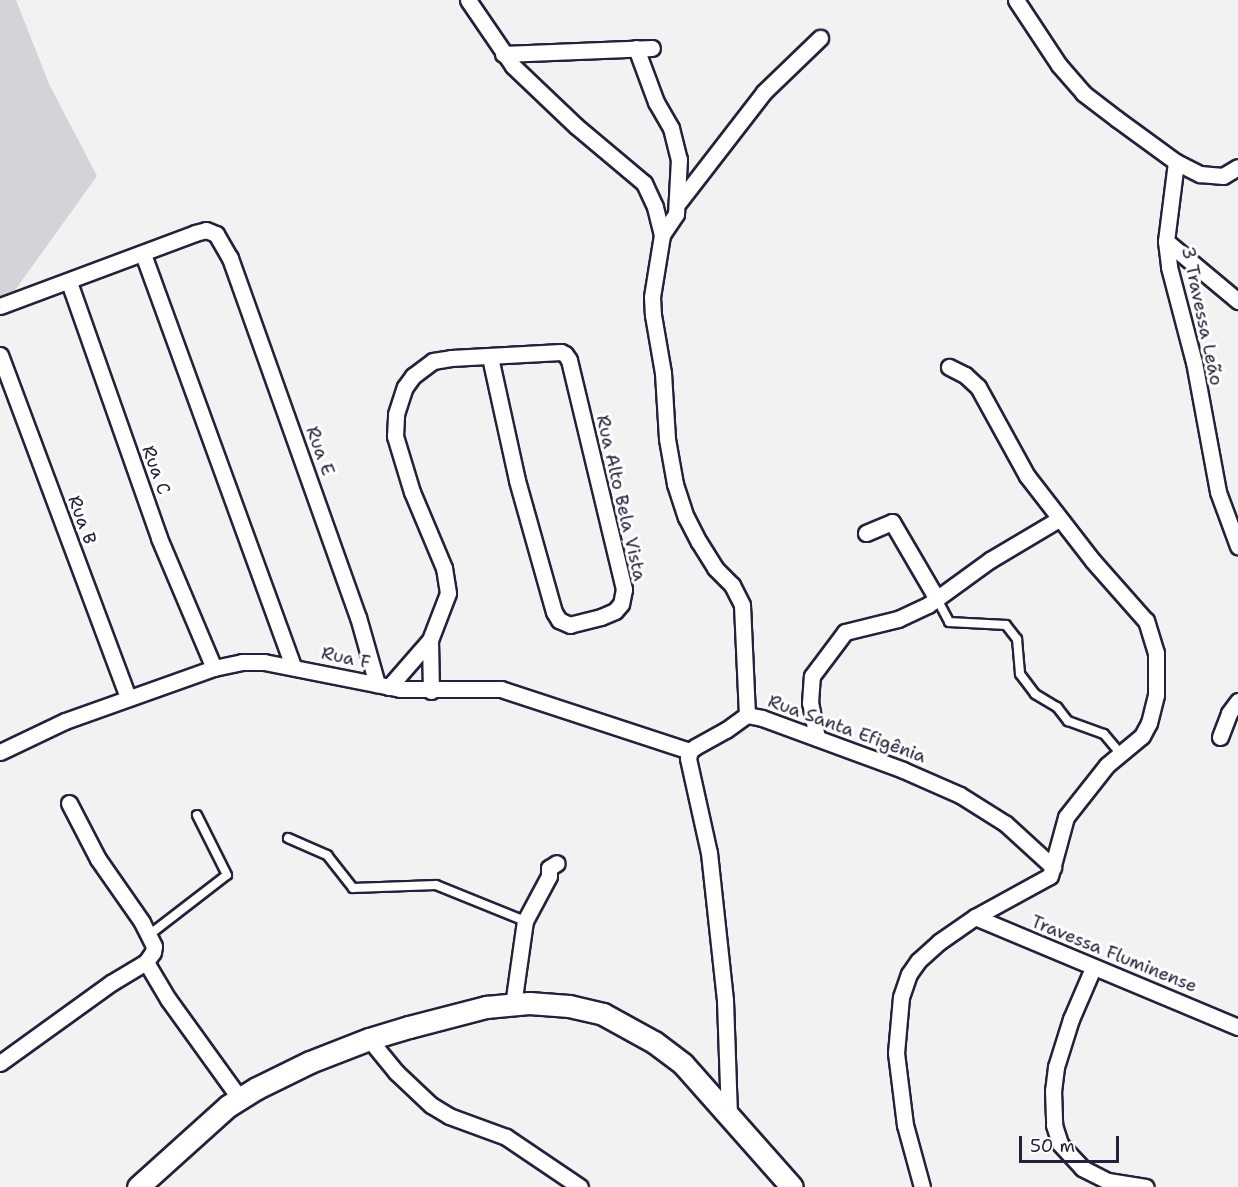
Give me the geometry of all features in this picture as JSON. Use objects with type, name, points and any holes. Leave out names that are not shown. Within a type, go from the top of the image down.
[{"type":"main road","points":[[138,1187],[209,1122],[240,1099],[310,1062],[369,1039],[486,1007],[513,1005],[568,1006],[603,1014],[632,1028],[683,1064],[792,1187]]},
{"type":"street","points":[[468,0],[508,60],[576,126],[644,183],[655,207],[662,235]]},
{"type":"street","points":[[1016,0],[1059,65],[1083,93],[1176,162],[1200,174],[1223,176],[1238,167]]},
{"type":"street","points":[[678,202],[764,92],[820,38]]},
{"type":"street","points":[[636,48],[652,92],[676,141],[679,159],[676,214],[662,235],[654,279],[653,315],[663,373],[667,439],[675,484],[686,517],[715,568],[732,585],[742,605],[747,715]]},
{"type":"street","points":[[508,60],[652,48]]},
{"type":"street","name":"3 Travessa Leão","points":[[1176,162],[1166,241],[1171,278],[1194,362],[1218,492],[1238,546]]},
{"type":"street","name":"Rua E","points":[[143,254],[206,230],[216,234],[230,258],[383,686]]},
{"type":"street","points":[[1166,241],[1238,301]]},
{"type":"street","points":[[0,306],[143,254],[293,667]]},
{"type":"street","name":"Rua C","points":[[69,282],[159,538],[214,668]]},
{"type":"street","name":"Rua Alto Bela Vista","points":[[430,640],[444,609],[448,583],[401,459],[395,436],[396,414],[405,387],[422,368],[433,361],[561,352],[569,360],[624,589],[621,604],[615,611],[570,625],[559,620],[554,612],[517,480],[490,357]]},
{"type":"street","name":"Rua B","points":[[0,355],[128,698]]},
{"type":"street","points":[[922,1187],[906,1125],[896,1053],[901,997],[909,974],[918,961],[975,917],[1046,879],[1053,867],[1066,817],[1092,780],[1142,736],[1152,714],[1156,673],[1152,635],[1146,621],[1093,561],[1027,476],[978,387],[966,375],[949,367]]},
{"type":"street","points":[[817,738],[810,703],[812,676],[845,632],[898,619],[937,598],[1008,548],[1059,519]]},
{"type":"street","points":[[866,533],[892,522],[937,598]]},
{"type":"street","points":[[383,686],[430,640]]},
{"type":"street","points":[[430,640],[431,691]]},
{"type":"street","name":"Rua F","points":[[0,752],[65,722],[128,698],[214,668],[242,662],[264,662],[383,686],[431,691],[501,689],[690,751]]},
{"type":"street","points":[[1220,737],[1229,713],[1238,701]]},
{"type":"street","name":"Rua Santa Efigênia","points":[[690,751],[747,715],[903,770],[960,795],[1006,824],[1053,867]]},
{"type":"street","points":[[690,751],[688,758],[709,853],[725,1000],[729,1115]]},
{"type":"street","points":[[0,1063],[111,983],[146,962],[154,946],[98,859],[69,803]]},
{"type":"street","points":[[513,1005],[525,921],[549,876],[549,868],[557,863]]},
{"type":"street","name":"Travessa Fluminense","points":[[975,917],[1238,1027]]},
{"type":"street","points":[[146,962],[168,999],[240,1099]]},
{"type":"street","points":[[1093,968],[1071,1019],[1056,1067],[1053,1090],[1054,1125],[1060,1144],[1082,1168],[1108,1181],[1146,1187]]},
{"type":"street","points":[[369,1039],[396,1072],[430,1105],[449,1116],[506,1137],[580,1187]]},
{"type":"lane","points":[[937,598],[949,622],[1006,625],[1017,639],[1020,674],[1035,694],[1056,707],[1068,721],[1104,734],[1120,754]]},
{"type":"lane","points":[[149,935],[227,875],[197,815]]},
{"type":"lane","points":[[288,838],[327,855],[352,888],[436,885],[525,921]]},
{"type":"shaded area","points":[[0,0],[16,0],[49,84],[97,176],[0,311]]}]
